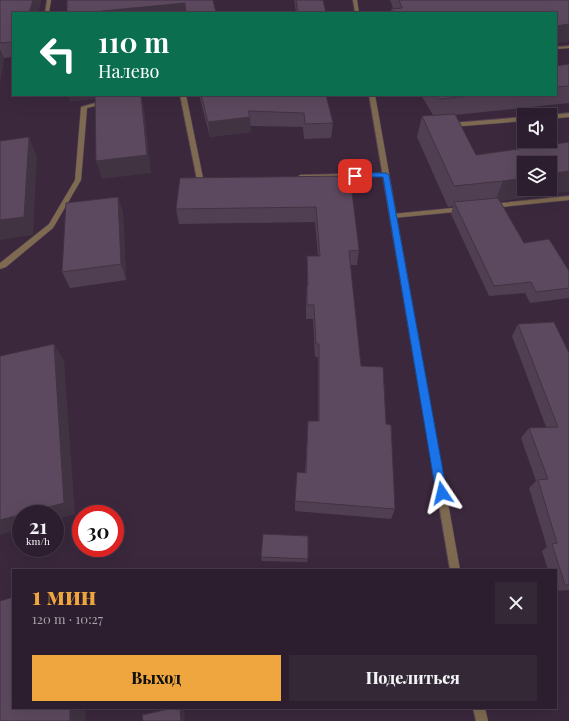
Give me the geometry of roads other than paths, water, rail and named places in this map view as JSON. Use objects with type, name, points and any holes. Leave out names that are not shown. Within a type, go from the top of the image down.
[{"type":"street","points":[[47,12],[49,0]]},
{"type":"street","points":[[355,0],[357,12]]},
{"type":"street","points":[[557,48],[569,47]]},
{"type":"street","points":[[183,96],[200,180],[215,179]]},
{"type":"street","points":[[372,96],[455,569]]},
{"type":"street","points":[[0,266],[4,265],[51,226],[78,180],[84,107],[112,100]]},
{"type":"street","points":[[557,117],[569,116]]},
{"type":"street","points":[[451,125],[517,120]]},
{"type":"street","points":[[293,177],[386,175]]},
{"type":"street","points":[[485,206],[569,198]]},
{"type":"street","points":[[393,216],[469,208]]},
{"type":"street","points":[[479,709],[482,721]]}]
